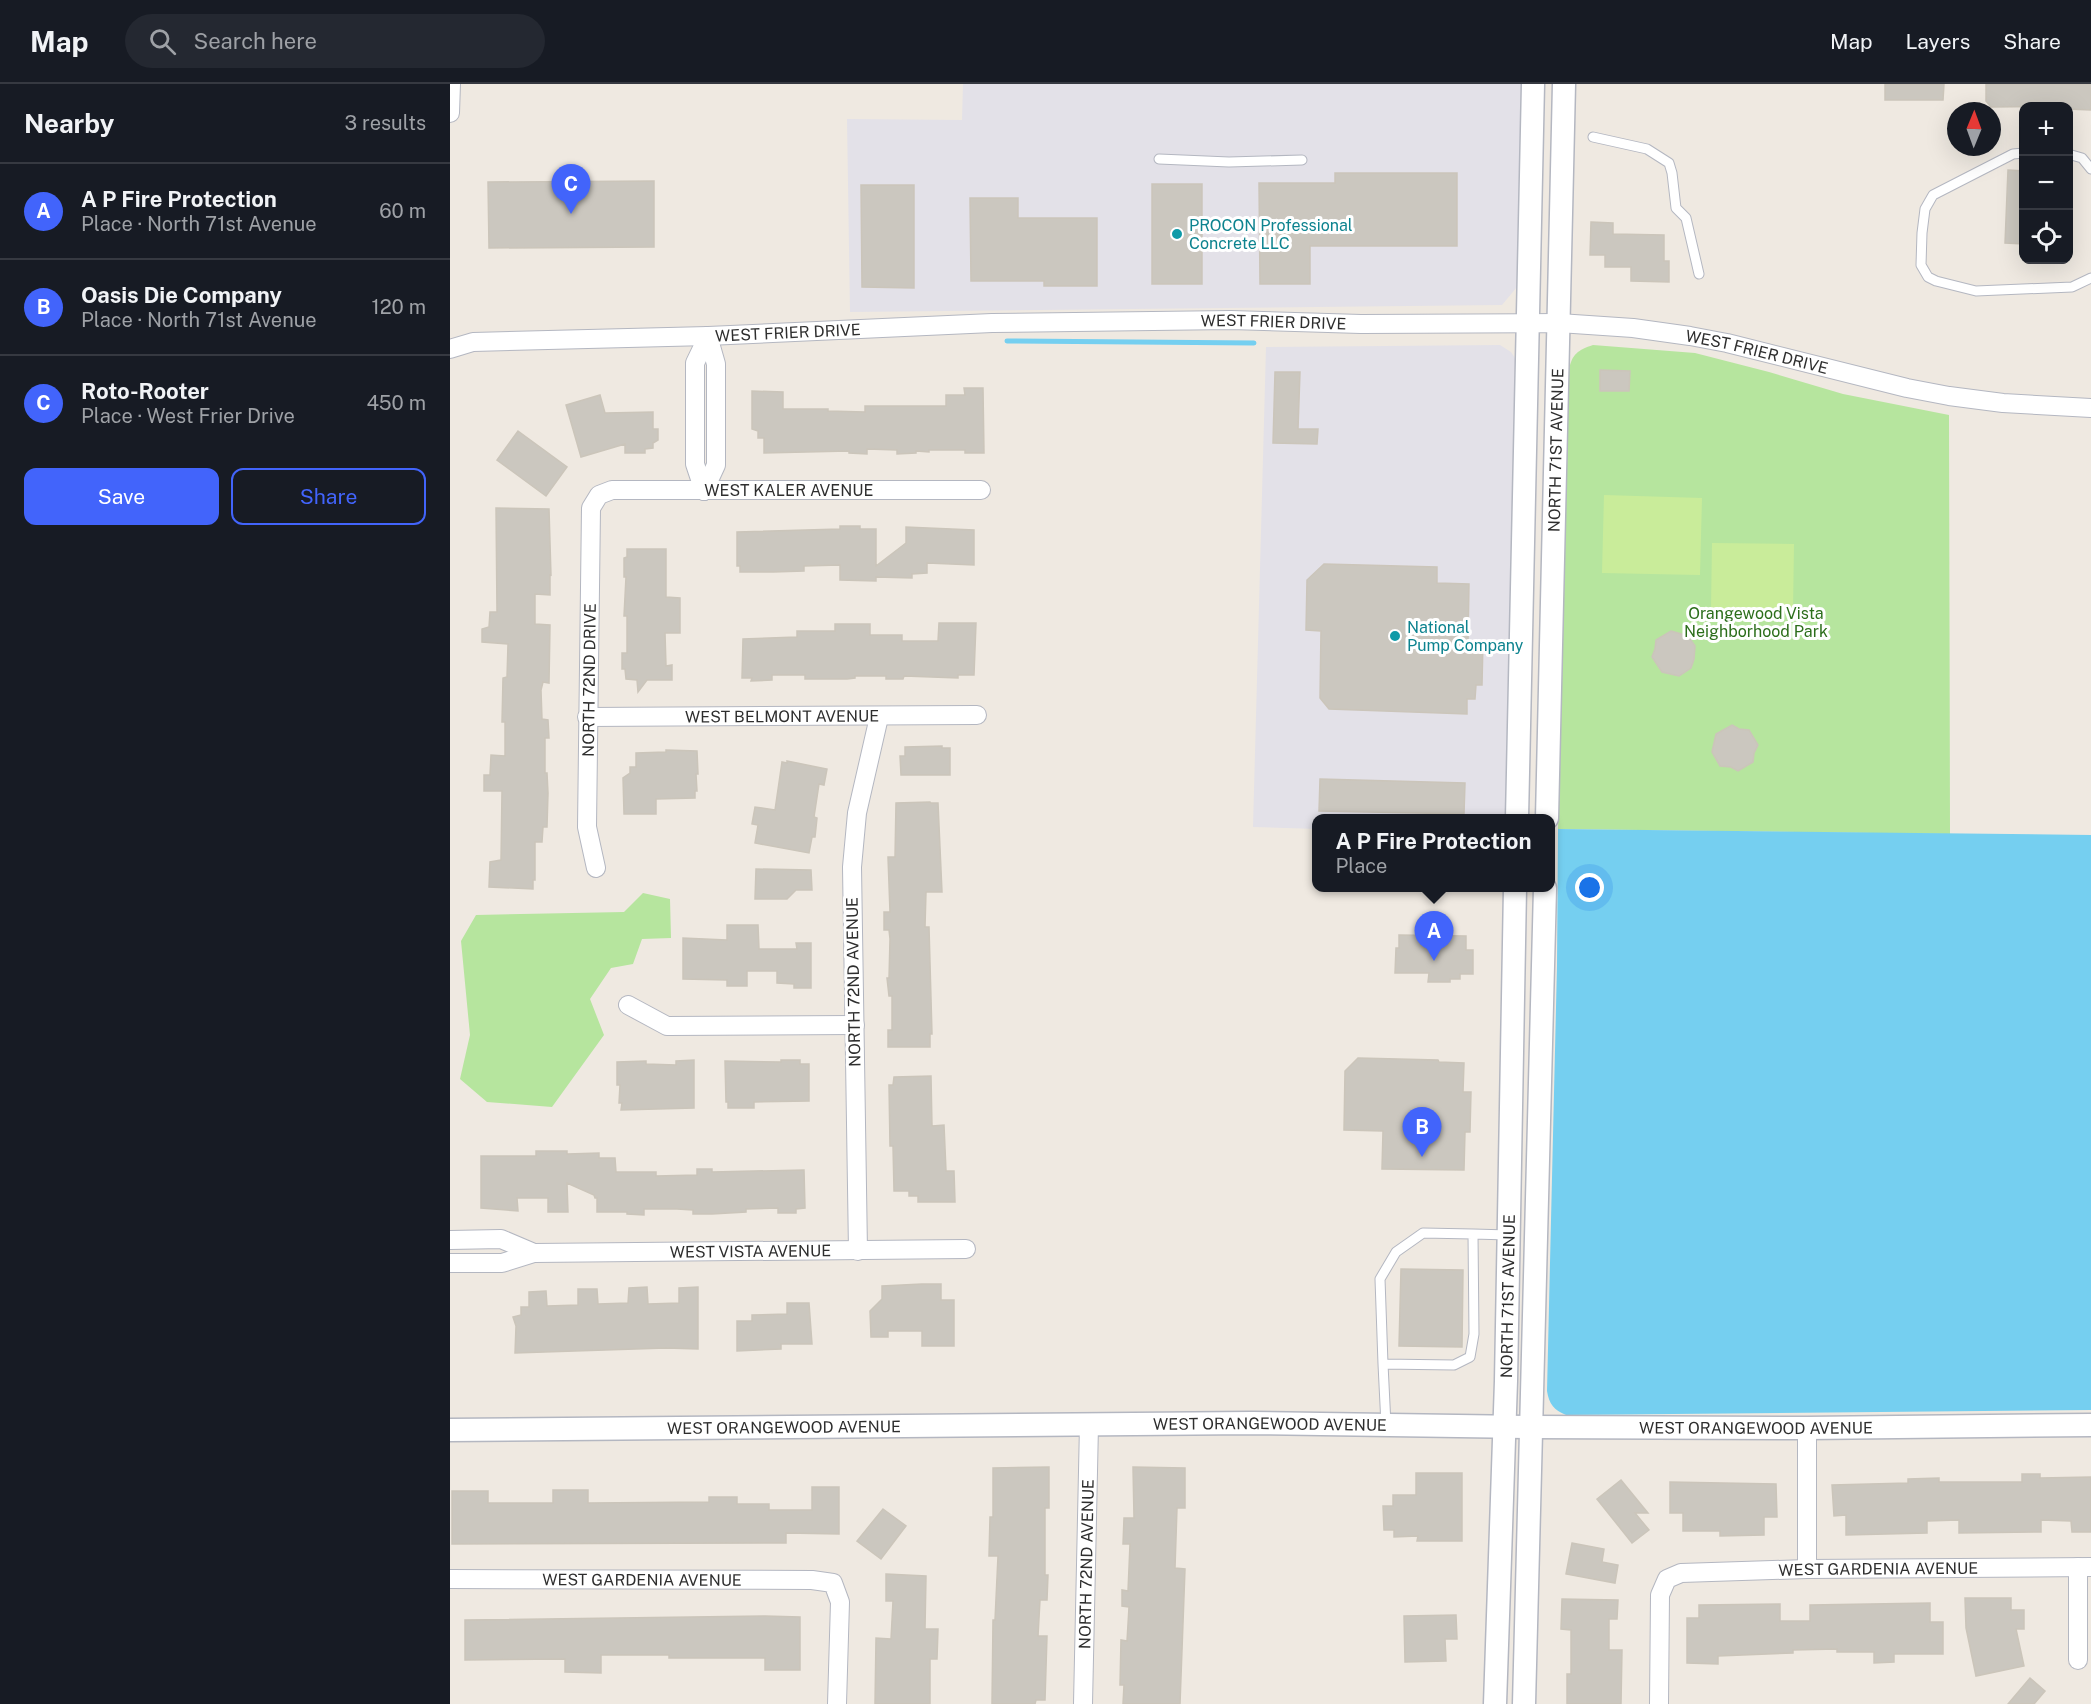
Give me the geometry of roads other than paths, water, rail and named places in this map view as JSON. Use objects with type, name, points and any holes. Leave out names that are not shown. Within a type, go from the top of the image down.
[{"type":"street","points":[[450,113],[451,84]]},
{"type":"street","name":"NORTH 71ST AVENUE","points":[[1517,814],[1533,84]]},
{"type":"street","name":"NORTH 71ST AVENUE","points":[[1547,814],[1564,84]]},
{"type":"street","points":[[1532,136],[1563,137]]},
{"type":"street","name":"WEST FRIER DRIVE","points":[[450,350],[473,342],[708,336],[992,323],[1232,320],[1361,324],[1559,323],[1633,328],[1699,337],[1948,396],[2003,403],[2091,408]]},
{"type":"street","points":[[704,491],[695,464],[695,363],[708,336]]},
{"type":"street","name":"WEST KALER AVENUE","points":[[599,495],[612,490],[981,490]]},
{"type":"street","name":"NORTH 72ND DRIVE","points":[[596,868],[587,827],[587,717],[591,508],[599,495]]},
{"type":"street","points":[[1522,570],[1552,571]]},
{"type":"street","name":"WEST BELMONT AVENUE","points":[[587,717],[977,715]]},
{"type":"street","name":"NORTH 72ND AVENUE","points":[[858,1251],[851,892],[853,840],[862,787],[879,717]]},
{"type":"street","name":"NORTH 71ST AVENUE","points":[[1495,1704],[1509,1235],[1515,892]]},
{"type":"street","name":"NORTH 71ST AVENUE","points":[[1524,1704],[1545,892]]},
{"type":"street","points":[[628,1005],[667,1026],[855,1025]]},
{"type":"street","name":"WEST VISTA AVENUE","points":[[450,1240],[501,1239],[534,1253]]},
{"type":"street","name":"WEST VISTA AVENUE","points":[[450,1263],[502,1263],[534,1253],[966,1249]]},
{"type":"street","name":"WEST ORANGEWOOD AVENUE","points":[[450,1430],[1252,1423],[1806,1428],[2091,1425]]},
{"type":"street","name":"NORTH 72ND AVENUE","points":[[1083,1704],[1089,1425]]},
{"type":"street","points":[[1806,1428],[1807,1569]]},
{"type":"street","points":[[2078,1660],[2085,1567]]},
{"type":"street","name":"WEST GARDENIA AVENUE","points":[[1659,1704],[1660,1595],[1667,1579],[1682,1573],[1807,1569],[2085,1567]]},
{"type":"street","name":"WEST GARDENIA AVENUE","points":[[450,1579],[812,1580],[833,1583],[840,1602],[837,1704]]},
{"type":"lane","points":[[1593,137],[1647,148],[1668,164],[1672,173],[1676,208],[1686,218],[1699,265],[1699,274]]},
{"type":"lane","points":[[2019,153],[2013,154],[1933,195],[1925,208],[1921,265],[1928,277],[1936,281],[1976,291],[2073,286],[2091,278]]},
{"type":"lane","points":[[2073,155],[2082,158],[2091,169]]},
{"type":"lane","points":[[1159,159],[1229,162],[1302,160]]},
{"type":"lane","points":[[1386,1425],[1380,1279],[1396,1252],[1423,1233],[1509,1235]]},
{"type":"lane","points":[[1383,1364],[1454,1365],[1470,1357],[1474,1334],[1473,1234]]},
{"type":"water","points":[[1558,829],[2091,835],[2091,1410],[1566,1415],[1553,1406],[1547,1391]]},
{"type":"waterway","points":[[1007,341],[1254,343]]},
{"type":"place","name":"Roto-Rooter","points":[[571,214]]},
{"type":"place","name":"PROCON Professional Concrete LLC","points":[[1177,234]]},
{"type":"place","name":"National Pump Company","points":[[1395,636]]},
{"type":"place","name":"A P Fire Protection","points":[[1434,961]]},
{"type":"place","name":"Oasis Die Company","points":[[1422,1157]]},
{"type":"park label","name":"Orangewood Vista Neighborhood Park","points":[[1756,622]]}]
